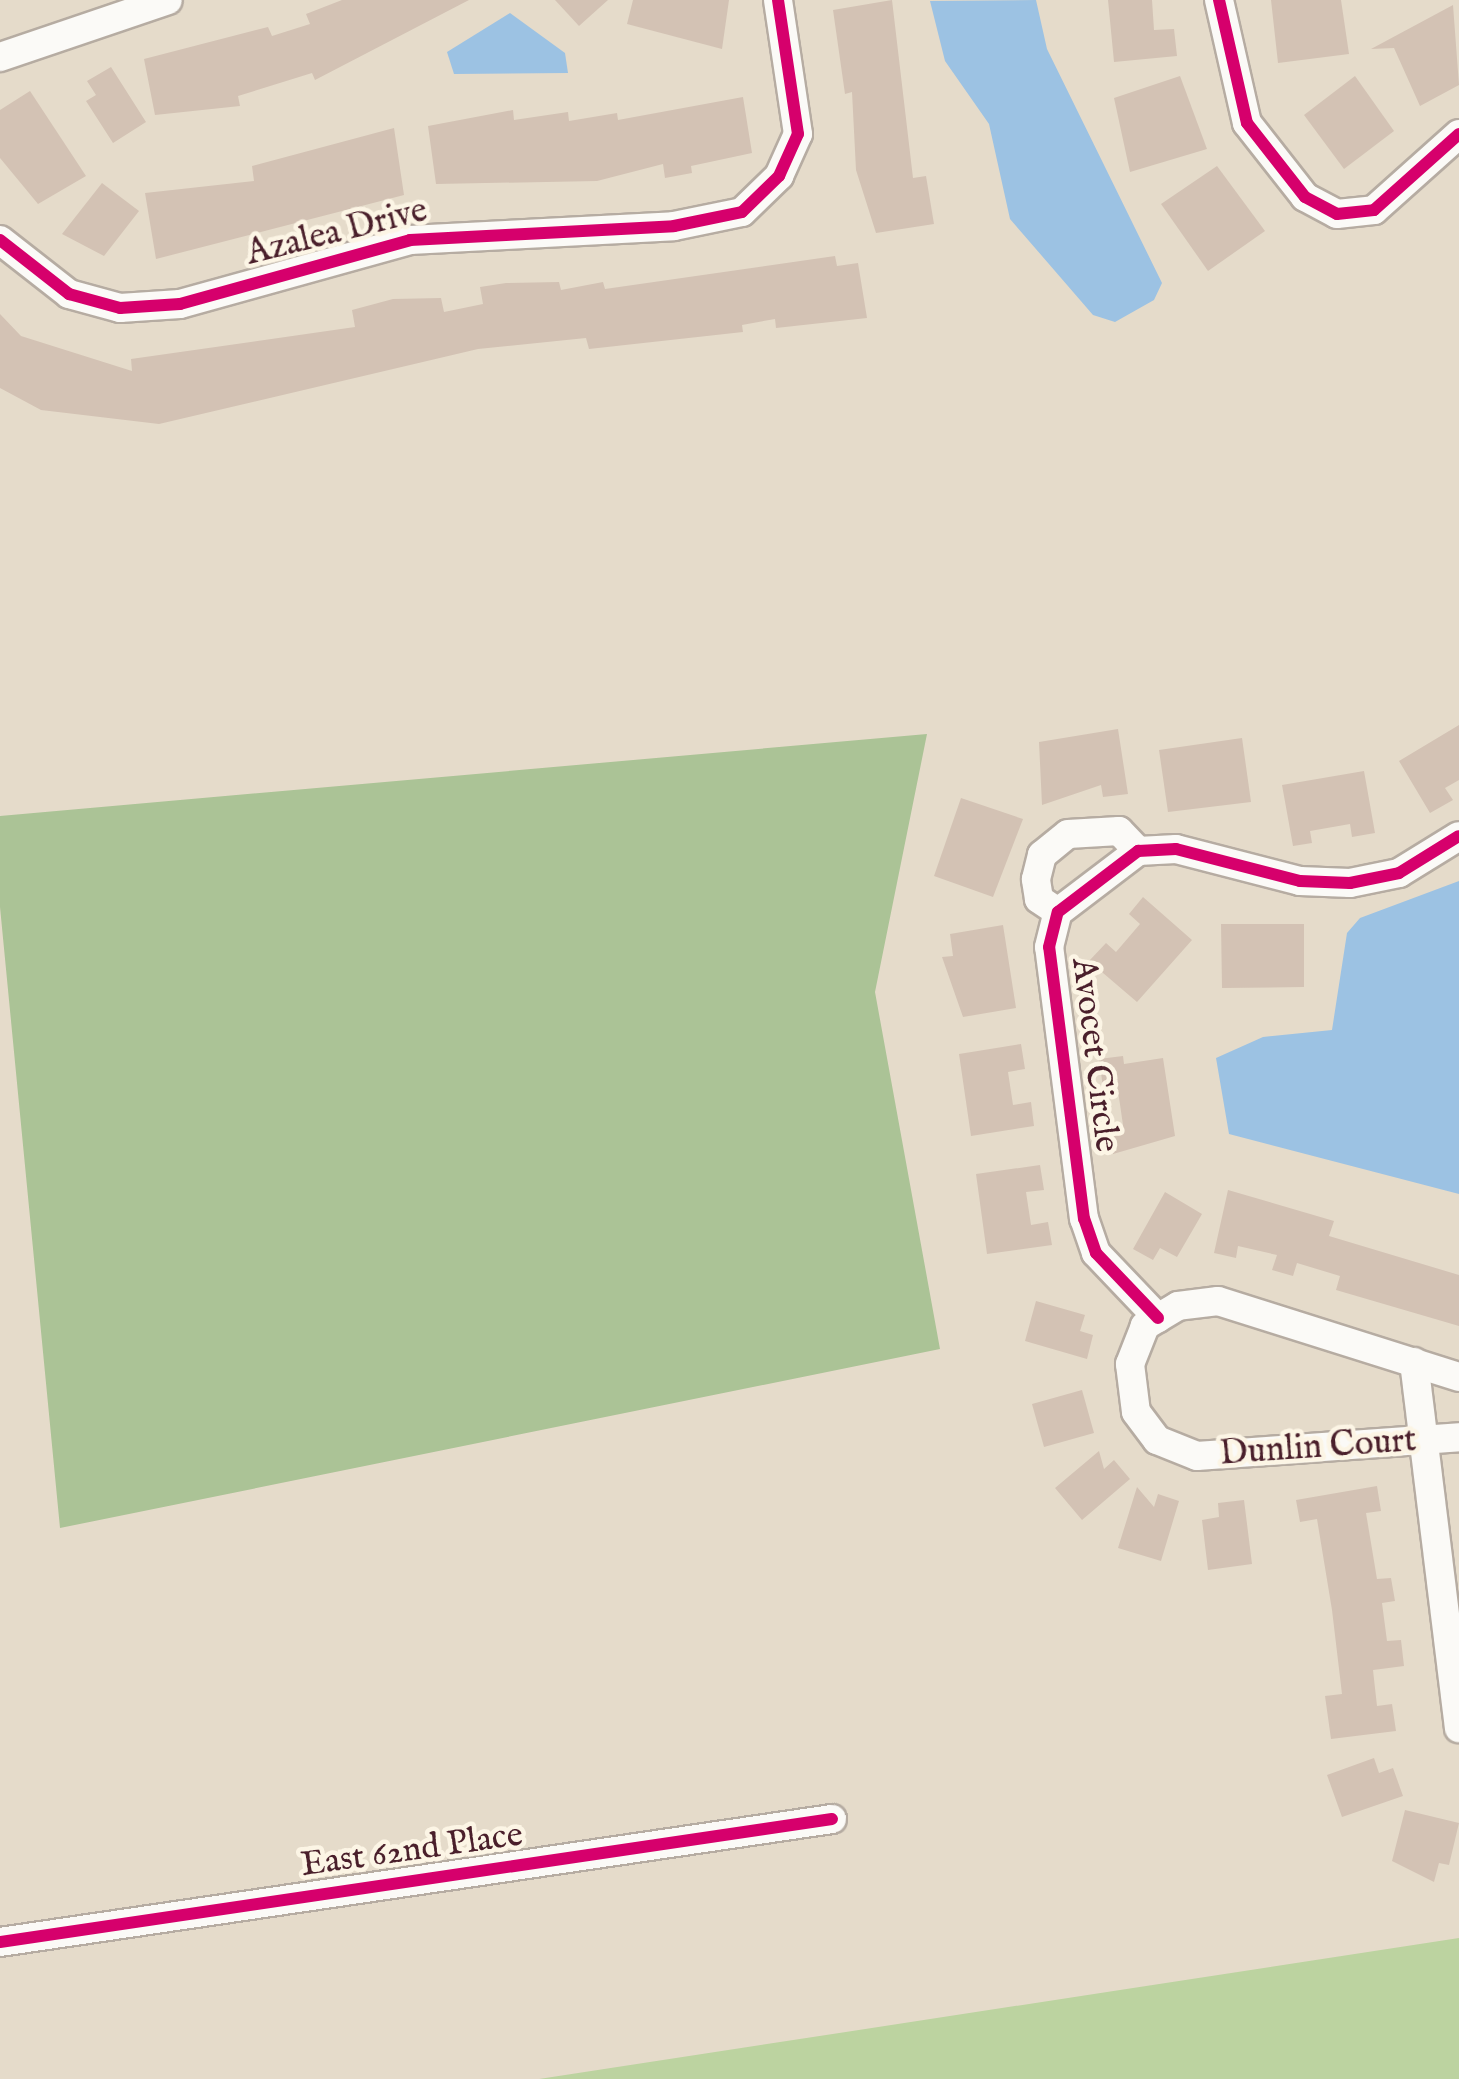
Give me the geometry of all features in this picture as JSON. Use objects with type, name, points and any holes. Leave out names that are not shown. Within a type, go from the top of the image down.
[{"type":"street","points":[[0,57],[168,0]]},
{"type":"street","name":"Azalea Drive","points":[[0,240],[68,294],[120,308],[180,304],[410,240],[674,226],[742,212],[779,176],[798,134],[778,0]]},
{"type":"street","points":[[1219,0],[1247,122],[1305,197],[1336,214],[1374,210],[1459,134]]},
{"type":"street","points":[[1058,912],[1039,899],[1036,879],[1042,854],[1068,834],[1119,831],[1138,851],[1176,849],[1300,881],[1350,883],[1399,873],[1459,836]]},
{"type":"street","name":"Avocet Circle","points":[[1138,851],[1058,912],[1049,947],[1084,1219],[1096,1252],[1158,1318]]},
{"type":"street","points":[[1158,1318],[1218,1301],[1459,1377]]},
{"type":"street","name":"Dunlin Court","points":[[1158,1318],[1130,1364],[1136,1412],[1157,1440],[1229,1456],[1459,1437]]},
{"type":"street","points":[[1414,1362],[1459,1728]]},
{"type":"street","name":"East 62nd Place","points":[[0,1942],[832,1819]]},
{"type":"green space","points":[[927,734],[875,992],[940,1349],[60,1528],[0,907],[0,816]]},
{"type":"green space","points":[[1459,1938],[1459,2079],[539,2079],[1120,1990]]},
{"type":"water","points":[[1036,0],[1047,49],[1162,283],[1154,300],[1115,322],[1093,315],[1010,219],[989,124],[945,61],[930,1]]},
{"type":"water","points":[[510,13],[565,53],[568,73],[454,74],[447,52]]},
{"type":"water","points":[[1459,881],[1459,1194],[1229,1134],[1216,1058],[1263,1037],[1332,1030],[1347,933],[1360,918]]},
{"type":"building","points":[[342,0],[469,0],[315,80],[312,73],[238,96],[240,106],[155,115],[144,59],[268,27],[272,36],[310,24],[306,14]]},
{"type":"building","points":[[555,0],[608,0],[579,26]]},
{"type":"building","points":[[633,0],[729,0],[722,49],[627,24]]},
{"type":"building","points":[[892,0],[913,178],[926,176],[934,224],[876,233],[856,170],[852,92],[845,94],[833,10]]},
{"type":"building","points":[[1108,0],[1152,0],[1154,30],[1174,29],[1177,56],[1114,62]]},
{"type":"building","points":[[1271,0],[1341,0],[1349,54],[1278,63]]},
{"type":"building","points":[[1453,5],[1459,85],[1420,106],[1394,48],[1371,49]]},
{"type":"building","points":[[111,67],[146,122],[113,143],[86,101],[96,95],[87,81]]},
{"type":"building","points":[[1180,76],[1207,149],[1130,172],[1114,98]]},
{"type":"building","points":[[1355,76],[1394,131],[1344,169],[1304,115]]},
{"type":"building","points":[[30,91],[86,176],[38,204],[0,158],[0,110]]},
{"type":"building","points":[[743,97],[752,153],[691,166],[692,173],[665,178],[663,164],[597,181],[436,184],[428,126],[513,110],[514,120],[568,112],[569,121],[617,113],[618,120]]},
{"type":"building","points":[[394,128],[404,195],[156,259],[145,193],[254,181],[252,166]]},
{"type":"building","points":[[1217,166],[1265,231],[1208,271],[1161,204]]},
{"type":"building","points":[[102,183],[139,211],[104,256],[62,234]]},
{"type":"building","points":[[835,256],[837,266],[858,263],[867,318],[776,328],[775,319],[742,325],[743,332],[589,349],[586,338],[478,349],[159,424],[41,410],[0,388],[0,314],[21,336],[132,371],[131,359],[355,327],[352,310],[393,299],[441,298],[444,312],[483,304],[480,287],[506,283],[559,282],[561,290],[603,282],[605,289]]},
{"type":"building","points":[[1459,725],[1459,780],[1445,788],[1453,800],[1430,813],[1399,761]]},
{"type":"building","points":[[1118,729],[1128,794],[1103,797],[1101,785],[1042,805],[1039,742]]},
{"type":"building","points":[[1242,738],[1251,802],[1168,812],[1159,750]]},
{"type":"building","points":[[1364,771],[1375,833],[1352,837],[1350,824],[1310,831],[1312,843],[1293,846],[1282,785]]},
{"type":"building","points":[[961,798],[1023,819],[993,897],[934,876]]},
{"type":"building","points":[[1143,897],[1192,940],[1137,1002],[1089,961],[1106,943],[1116,952],[1140,924],[1129,914]]},
{"type":"building","points":[[1221,924],[1304,924],[1304,987],[1222,988]]},
{"type":"building","points":[[1003,925],[1016,1008],[963,1017],[942,957],[953,956],[950,934]]},
{"type":"building","points":[[1021,1044],[1025,1069],[1008,1072],[1013,1105],[1031,1102],[1034,1126],[971,1136],[959,1054]]},
{"type":"building","points":[[1123,1056],[1124,1064],[1163,1058],[1175,1136],[1113,1154],[1109,1127],[1123,1125],[1117,1084],[1103,1087],[1099,1059]]},
{"type":"building","points":[[1040,1165],[1044,1190],[1026,1192],[1031,1225],[1048,1222],[1052,1245],[987,1254],[976,1174]]},
{"type":"building","points":[[1228,1190],[1334,1221],[1329,1236],[1459,1275],[1459,1326],[1336,1290],[1340,1276],[1297,1263],[1293,1276],[1272,1270],[1277,1255],[1238,1246],[1236,1258],[1214,1253]]},
{"type":"building","points":[[1165,1192],[1202,1214],[1177,1257],[1160,1248],[1153,1260],[1133,1249]]},
{"type":"building","points":[[1036,1301],[1085,1315],[1080,1331],[1093,1335],[1087,1359],[1025,1341]]},
{"type":"building","points":[[1082,1390],[1094,1433],[1044,1447],[1032,1404]]},
{"type":"building","points":[[1099,1451],[1104,1469],[1114,1460],[1130,1479],[1082,1520],[1055,1488]]},
{"type":"building","points":[[1377,1486],[1381,1511],[1366,1513],[1377,1579],[1391,1578],[1395,1601],[1382,1603],[1387,1641],[1401,1640],[1404,1666],[1373,1670],[1377,1706],[1392,1704],[1396,1731],[1331,1739],[1325,1696],[1342,1694],[1332,1610],[1317,1519],[1300,1522],[1296,1500]]},
{"type":"building","points":[[1137,1487],[1154,1507],[1158,1494],[1179,1501],[1161,1561],[1118,1548]]},
{"type":"building","points":[[1244,1500],[1252,1564],[1208,1570],[1202,1520],[1219,1517],[1218,1503]]},
{"type":"building","points":[[1374,1758],[1379,1773],[1393,1768],[1403,1796],[1342,1817],[1327,1775]]},
{"type":"building","points":[[1405,1810],[1459,1823],[1449,1865],[1439,1863],[1434,1882],[1392,1861]]},
{"type":"cycle path","points":[[0,240],[69,294],[120,308],[180,304],[410,240],[674,226],[742,212],[779,176],[798,134],[778,0]]},
{"type":"cycle path","points":[[1219,0],[1247,123],[1305,197],[1337,214],[1374,210],[1459,134]]},
{"type":"cycle path","points":[[1158,1318],[1096,1253],[1084,1219],[1049,947],[1058,912],[1138,851],[1176,849],[1300,881],[1350,883],[1399,873],[1459,836]]},
{"type":"cycle path","points":[[0,1942],[832,1819]]}]
